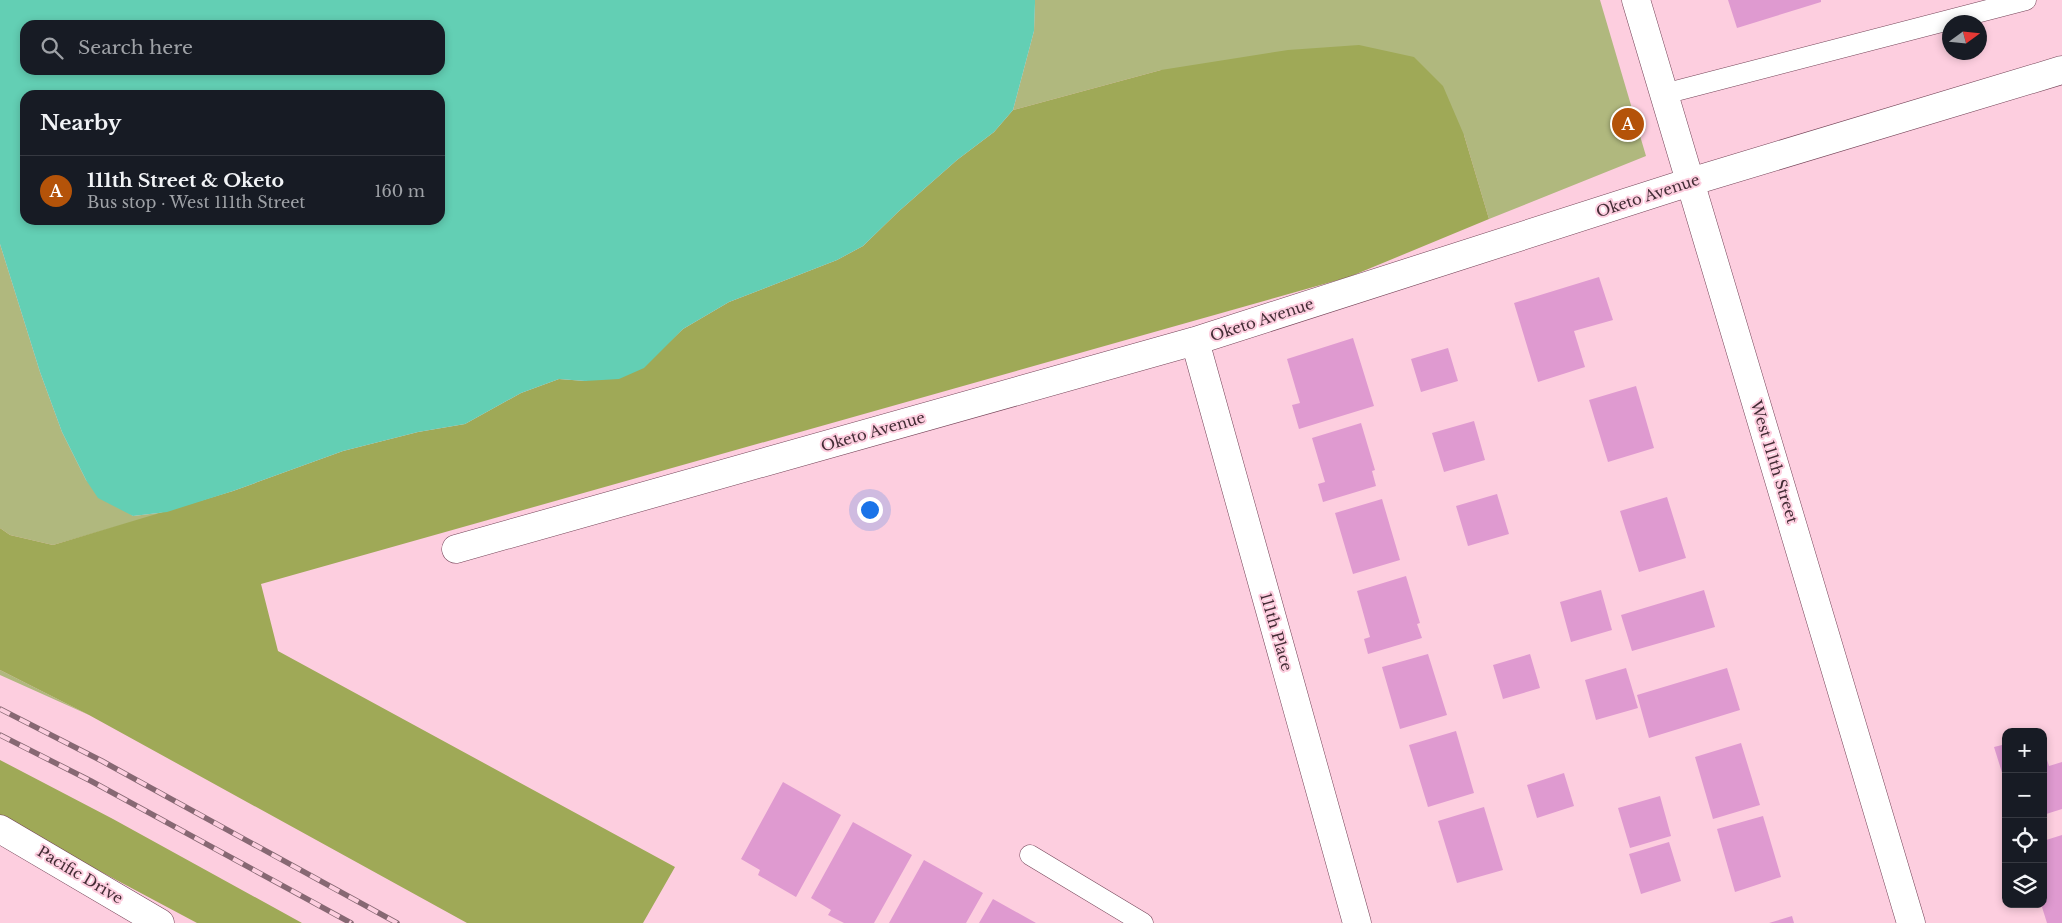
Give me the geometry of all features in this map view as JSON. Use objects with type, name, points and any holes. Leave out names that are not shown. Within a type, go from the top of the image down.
[{"type":"street","name":"West 111th Street","points":[[1636,0],[1911,923]]},
{"type":"street","name":"Oketo Avenue","points":[[456,549],[1195,341],[1690,182],[2062,70]]},
{"type":"street","name":"111th Place","points":[[1195,341],[1357,923]]},
{"type":"street","name":"Pacific Drive","points":[[0,829],[160,923]]},
{"type":"lane","points":[[1664,94],[2026,0]]},
{"type":"lane","points":[[1030,855],[1143,923]]},
{"type":"shaded area","points":[[0,0],[1035,0],[1034,31],[1013,110],[994,132],[957,160],[863,246],[837,260],[729,302],[683,329],[644,368],[619,379],[585,381],[559,379],[521,393],[465,424],[418,432],[343,451],[233,491],[167,512],[133,516],[98,498],[86,480],[62,432],[40,372],[0,244]]},
{"type":"shaded area","points":[[1035,0],[1600,0],[1646,156],[1489,219],[1464,135],[1161,70],[1013,110],[1034,31]]},
{"type":"shaded area","points":[[1359,45],[1414,57],[1443,86],[1464,135],[1489,219],[1349,277],[261,584],[278,651],[675,867],[643,923],[467,923],[89,715],[0,670],[0,528],[10,535],[53,545],[233,491],[343,451],[418,432],[465,424],[521,393],[559,379],[585,381],[665,346],[683,329],[729,302],[837,260],[863,246],[957,160],[994,132],[1013,110],[1161,70],[1288,50]]},
{"type":"shaded area","points":[[0,244],[40,372],[62,432],[86,480],[133,516],[167,512],[53,545],[10,535],[0,528]]},
{"type":"shaded area","points":[[0,670],[89,715],[0,675]]},
{"type":"shaded area","points":[[0,760],[113,819],[302,923],[197,923],[0,818]]},
{"type":"building","points":[[1728,0],[1821,0],[1821,2],[1737,28]]},
{"type":"building","points":[[1599,277],[1613,320],[1574,331],[1585,367],[1538,382],[1514,303]]},
{"type":"building","points":[[1353,338],[1374,406],[1299,429],[1292,405],[1300,403],[1287,359]]},
{"type":"building","points":[[1448,348],[1458,381],[1421,392],[1411,359]]},
{"type":"building","points":[[1636,386],[1654,448],[1608,462],[1589,400]]},
{"type":"building","points":[[1474,421],[1485,460],[1444,472],[1432,433]]},
{"type":"building","points":[[1361,423],[1375,470],[1372,471],[1376,486],[1323,502],[1318,484],[1325,482],[1312,438]]},
{"type":"building","points":[[1497,494],[1509,534],[1468,546],[1456,506]]},
{"type":"building","points":[[1667,497],[1686,558],[1639,572],[1620,511]]},
{"type":"building","points":[[1382,499],[1400,560],[1353,574],[1335,513]]},
{"type":"building","points":[[1406,576],[1420,623],[1417,624],[1422,638],[1368,654],[1364,639],[1370,637],[1357,591]]},
{"type":"building","points":[[1601,590],[1612,630],[1571,642],[1560,602]]},
{"type":"building","points":[[1704,590],[1715,627],[1632,651],[1621,615]]},
{"type":"building","points":[[1428,654],[1447,715],[1400,729],[1382,667]]},
{"type":"building","points":[[1530,654],[1540,688],[1503,699],[1493,665]]},
{"type":"building","points":[[1626,668],[1638,708],[1596,720],[1585,680]]},
{"type":"building","points":[[1727,668],[1740,710],[1649,738],[1637,695]]},
{"type":"building","points":[[1456,731],[1474,793],[1428,807],[1409,745]]},
{"type":"building","points":[[1741,743],[1760,805],[1713,819],[1695,757]]},
{"type":"building","points":[[2002,745],[2002,772],[1994,747]]},
{"type":"building","points":[[2047,760],[2049,766],[2062,762],[2062,809],[2047,814]]},
{"type":"building","points":[[1564,773],[1574,806],[1537,818],[1527,785]]},
{"type":"building","points":[[783,782],[841,815],[796,897],[758,875],[760,870],[741,859]]},
{"type":"building","points":[[1660,796],[1671,836],[1630,848],[1618,808]]},
{"type":"building","points":[[1484,807],[1503,870],[1457,883],[1438,821]]},
{"type":"building","points":[[1763,816],[1781,877],[1735,892],[1717,829]]},
{"type":"building","points":[[853,822],[912,855],[874,923],[844,923],[828,915],[831,910],[811,898]]},
{"type":"building","points":[[2062,835],[2062,923],[2047,923],[2042,908],[2047,908],[2047,840]]},
{"type":"building","points":[[1669,842],[1681,881],[1641,894],[1629,854]]},
{"type":"building","points":[[924,860],[983,893],[966,923],[889,923]]},
{"type":"building","points":[[993,899],[1036,923],[979,923]]},
{"type":"building","points":[[1792,916],[1794,923],[1769,923]]},
{"type":"railway","points":[[0,709],[102,761],[397,923]]},
{"type":"railway","points":[[0,735],[91,781],[351,923]]},
{"type":"place","name":"111th Street & Oketo","points":[[1628,124]]}]
